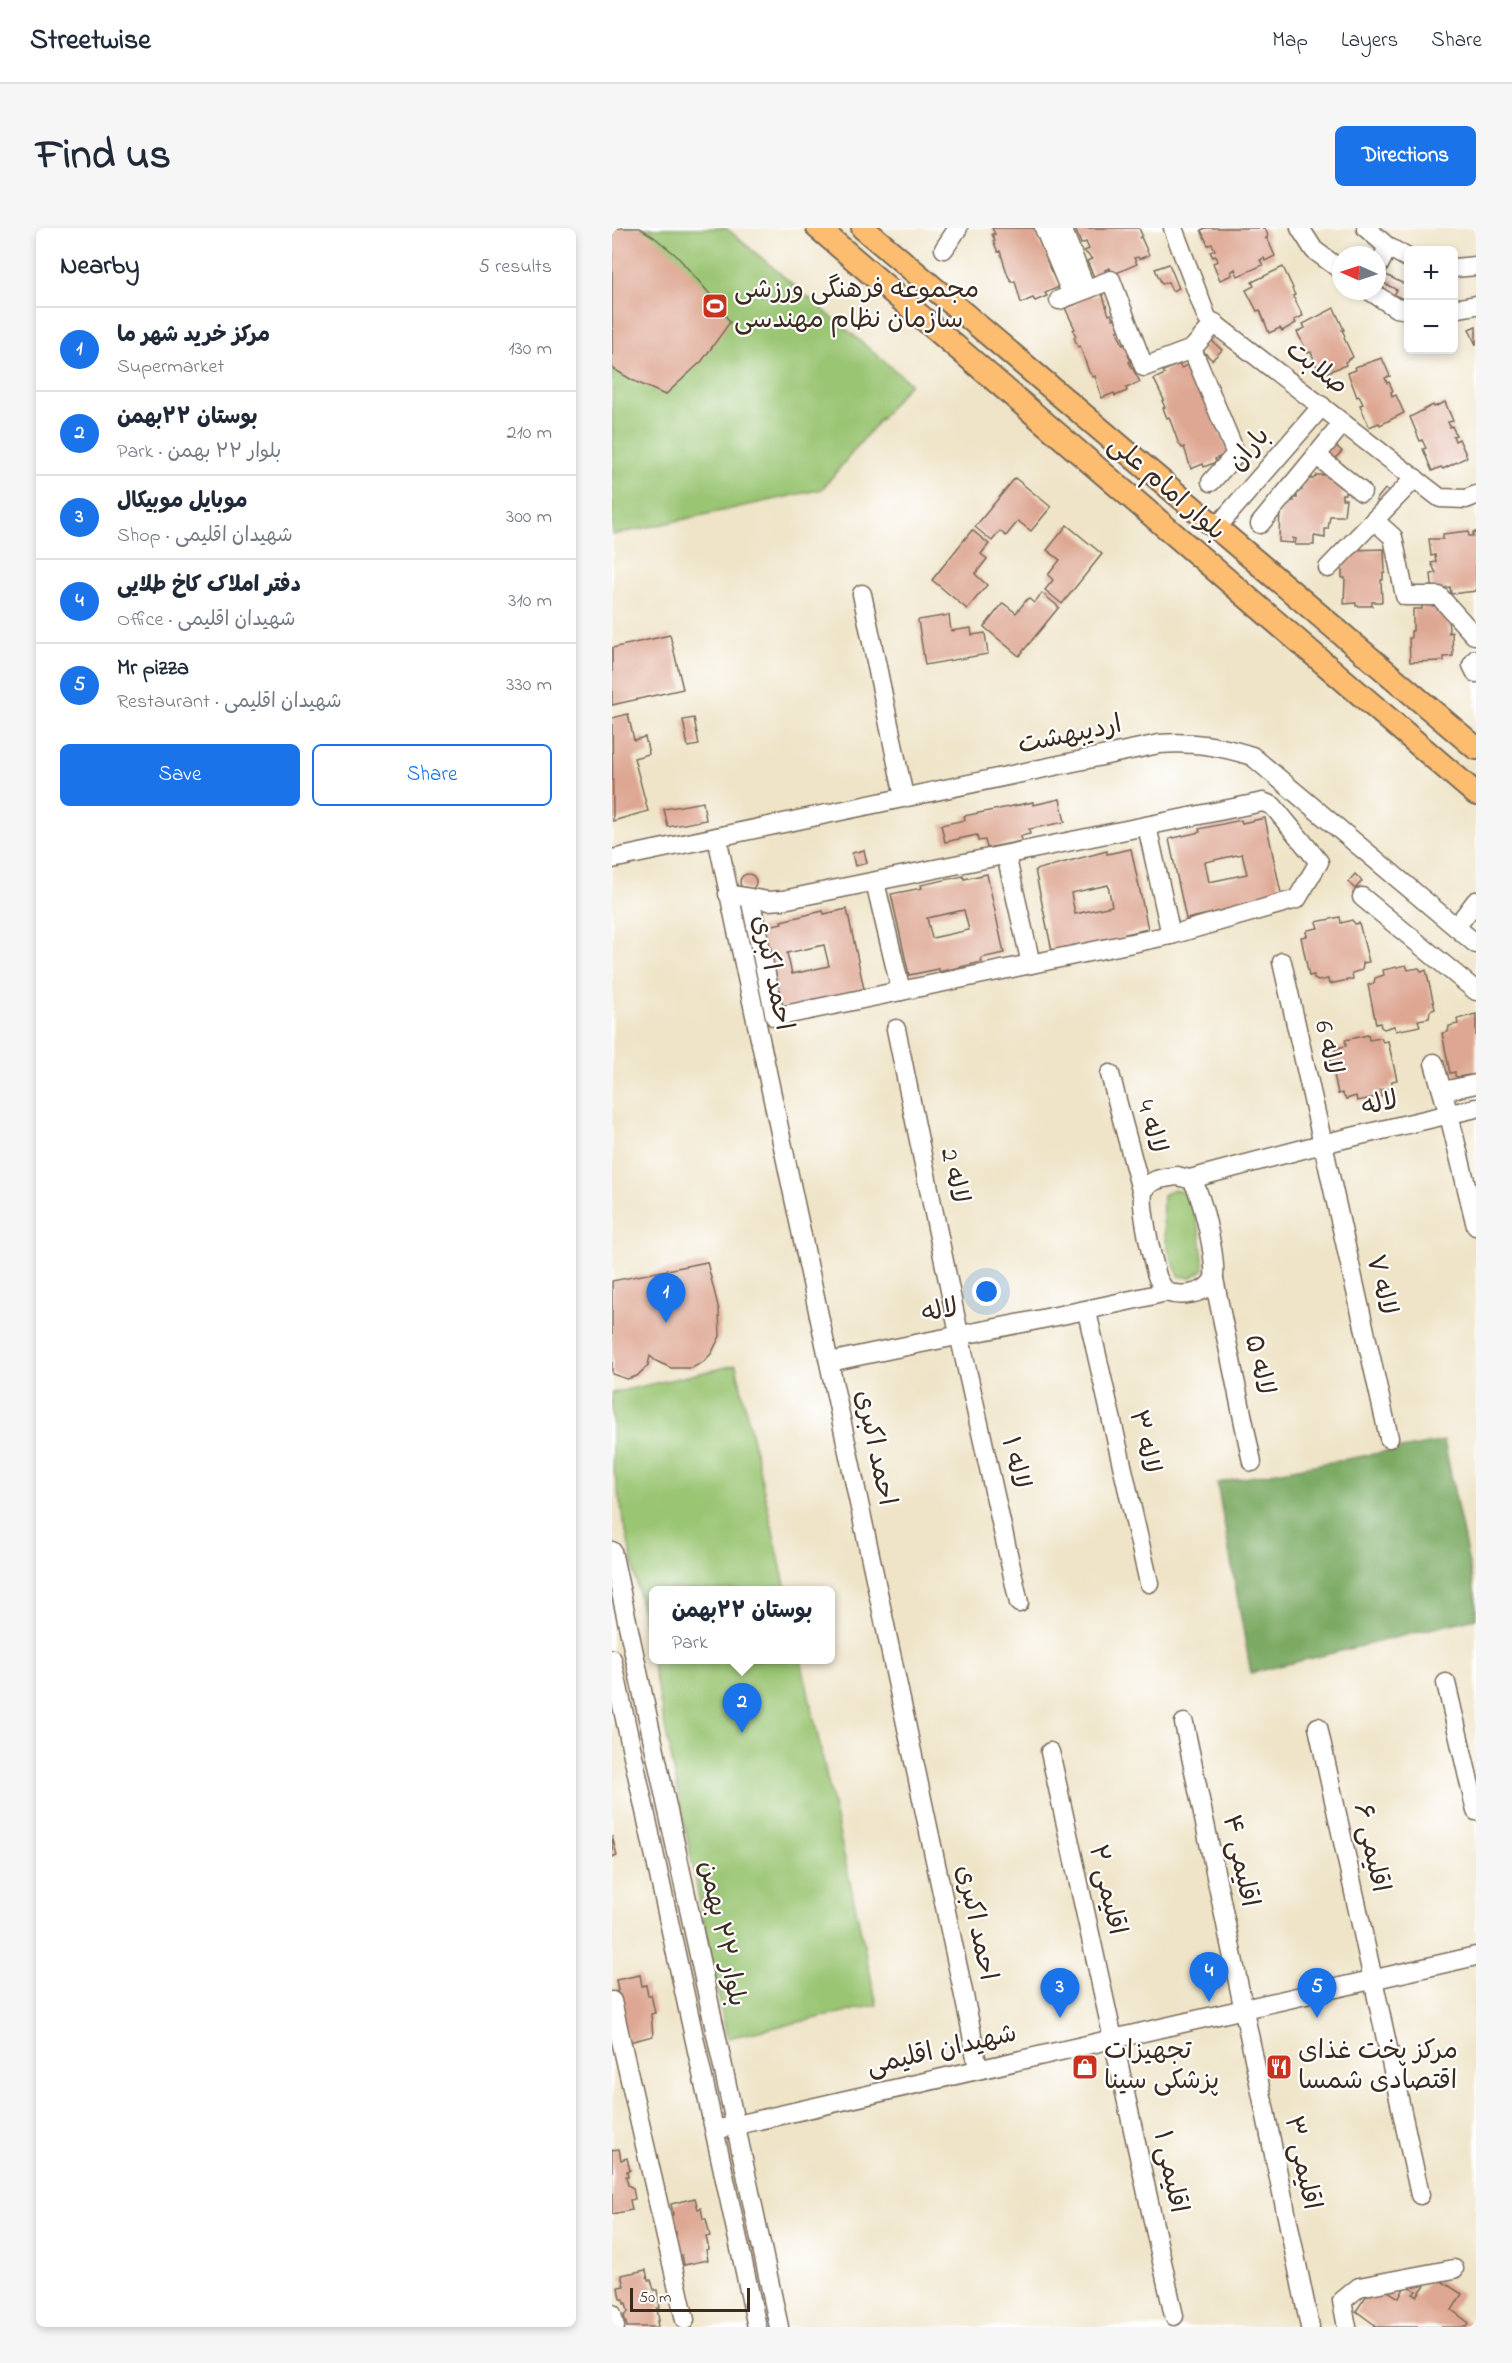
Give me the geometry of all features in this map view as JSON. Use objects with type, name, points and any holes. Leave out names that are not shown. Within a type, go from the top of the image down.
[{"type":"main road","name":"بلوار امام علی","points":[[818,228],[1476,794]]},
{"type":"main road","name":"بلوار امام علی","points":[[863,228],[1476,748]]},
{"type":"street","points":[[944,249],[958,228]]},
{"type":"street","points":[[1044,228],[1072,295]]},
{"type":"street","points":[[1062,228],[1072,295]]},
{"type":"street","name":"صلابت","points":[[1173,228],[1208,318],[1440,498],[1467,499],[1476,495]]},
{"type":"street","points":[[1300,228],[1314,250],[1332,263]]},
{"type":"street","points":[[1366,228],[1388,247],[1404,256]]},
{"type":"street","points":[[1386,251],[1388,247]]},
{"type":"street","points":[[1458,268],[1476,266]]},
{"type":"street","points":[[1072,295],[1112,280],[1144,367],[1192,349],[1215,324]]},
{"type":"street","points":[[1384,300],[1396,308],[1404,309]]},
{"type":"street","points":[[1458,308],[1476,305]]},
{"type":"street","points":[[1192,349],[1236,454],[1211,482]]},
{"type":"street","name":"باران","points":[[1217,527],[1322,406]]},
{"type":"street","points":[[1260,524],[1343,423]]},
{"type":"street","points":[[1316,455],[1362,492]]},
{"type":"street","points":[[1328,568],[1415,478]]},
{"type":"street","points":[[1374,520],[1392,537],[1405,596],[1439,596],[1474,634],[1476,631]]},
{"type":"street","points":[[862,594],[904,797]]},
{"type":"street","points":[[1476,659],[1472,665],[1476,673]]},
{"type":"street","name":"اردیبهشت","points":[[612,859],[1159,744],[1185,742],[1220,746],[1252,756],[1476,944]]},
{"type":"street","points":[[728,894],[768,901],[783,900],[1263,802],[1273,806],[1319,862],[1297,900],[1171,934],[775,1017],[750,898]]},
{"type":"street","points":[[1147,826],[1171,934]]},
{"type":"street","name":"احمد اکبری","points":[[717,837],[978,2069]]},
{"type":"street","points":[[1006,855],[1032,964]]},
{"type":"street","points":[[875,882],[901,991]]},
{"type":"street","points":[[1362,897],[1476,991]]},
{"type":"street","points":[[1456,927],[1476,901]]},
{"type":"street","name":"لاله 6","points":[[1282,962],[1322,1144]]},
{"type":"street","name":"لاله 2","points":[[896,1029],[959,1334]]},
{"type":"street","points":[[1434,1063],[1476,1226]]},
{"type":"street","name":"لاله 4","points":[[1110,1074],[1142,1194],[1158,1278],[1166,1292]]},
{"type":"street","points":[[1443,1091],[1476,1084]]},
{"type":"street","name":"لاله","points":[[1142,1194],[1146,1187],[1158,1179],[1177,1176],[1190,1179],[1322,1144],[1476,1108]]},
{"type":"street","name":"لاله ۷","points":[[1322,1144],[1389,1438]]},
{"type":"street","name":"لاله ۵","points":[[1190,1179],[1196,1186],[1200,1197],[1215,1267],[1214,1279],[1252,1462]]},
{"type":"street","name":"لاله","points":[[830,1362],[959,1334],[1087,1312],[1166,1292],[1176,1295],[1194,1293],[1207,1287],[1214,1279]]},
{"type":"street","name":"لاله ۳","points":[[1087,1312],[1149,1583]]},
{"type":"street","name":"لاله ۱","points":[[959,1334],[1019,1603]]},
{"type":"street","name":"بلوار ۲۲ بهمن","points":[[612,1551],[779,2327]]},
{"type":"street","name":"بلوار ۲۲ بهمن","points":[[612,1659],[757,2327]]},
{"type":"street","points":[[1446,1683],[1476,1811]]},
{"type":"street","name":"اقلیمی ۴","points":[[1184,1723],[1243,2009]]},
{"type":"street","name":"اقلیمی ۶","points":[[1318,1727],[1420,2194]]},
{"type":"street","name":"اقلیمی ۲","points":[[1050,1752],[1113,2039]]},
{"type":"street","name":"شهیدان اقلیمی","points":[[715,2130],[1475,1956]]},
{"type":"street","points":[[612,2001],[615,2028],[685,2320]]},
{"type":"street","name":"اقلیمی ۳","points":[[1243,2009],[1310,2327]]},
{"type":"street","name":"اقلیمی ۱","points":[[1113,2039],[1174,2316]]},
{"type":"street","points":[[1347,2327],[1342,2301],[1359,2287],[1454,2269]]},
{"type":"street","points":[[747,2327],[752,2304]]},
{"type":"street","points":[[612,2314],[615,2327]]},
{"type":"green space","name":"مجموعه فرهنگی ورزشی سازمان نظام مهندسی","points":[[612,228],[726,228],[910,383],[822,489],[612,535]]},
{"type":"green space","points":[[1174,1189],[1190,1196],[1200,1234],[1204,1269],[1191,1278],[1179,1276],[1165,1237],[1163,1195]]},
{"type":"green space","points":[[736,1365],[785,1586],[649,1586],[649,1647],[612,1461],[612,1393]]},
{"type":"green space","points":[[1444,1441],[1476,1599],[1476,1618],[1251,1673],[1217,1483]]},
{"type":"green space","points":[[652,1664],[802,1664],[877,2005],[727,2038]]},
{"type":"building","points":[[612,228],[640,228],[654,237],[677,256],[714,299],[730,322],[702,361],[665,395],[612,368]]},
{"type":"building","points":[[992,228],[1037,228],[1039,235],[1037,236],[1043,250],[1045,249],[1051,266],[1049,267],[1059,287],[1045,293],[1047,296],[1021,303],[1015,281],[1012,282],[1008,276],[1000,251],[998,252],[993,241],[995,241],[992,234],[995,234]]},
{"type":"building","points":[[1139,228],[1142,235],[1139,238],[1141,237],[1149,255],[1139,259],[1134,258],[1137,264],[1112,275],[1110,268],[1105,270],[1106,273],[1095,279],[1087,261],[1092,259],[1084,251],[1089,249],[1086,242],[1081,244],[1075,229]]},
{"type":"building","points":[[1206,228],[1265,228],[1268,236],[1265,239],[1267,238],[1275,256],[1265,261],[1264,258],[1260,260],[1263,265],[1238,276],[1235,269],[1231,272],[1232,275],[1220,280],[1213,263],[1218,261],[1216,256],[1213,257],[1210,252],[1215,250],[1212,244],[1208,245],[1201,230]]},
{"type":"building","points":[[1169,264],[1179,288],[1172,291],[1168,282],[1162,284],[1155,269]]},
{"type":"building","points":[[1283,267],[1303,316],[1294,320],[1296,323],[1282,331],[1280,328],[1269,333],[1260,310],[1257,311],[1246,290],[1254,286],[1252,282]]},
{"type":"building","points":[[1386,275],[1404,284],[1404,299],[1394,295],[1397,290],[1386,284]]},
{"type":"building","points":[[1090,293],[1092,297],[1102,293],[1109,315],[1115,318],[1120,330],[1117,331],[1130,354],[1128,355],[1131,361],[1129,362],[1140,382],[1115,396],[1114,393],[1102,398],[1095,376],[1093,377],[1089,372],[1080,346],[1078,347],[1074,337],[1076,336],[1073,330],[1075,329],[1065,308],[1076,304],[1074,300]]},
{"type":"building","points":[[1334,308],[1353,357],[1345,362],[1346,365],[1320,375],[1311,352],[1308,353],[1297,332],[1305,328],[1303,324]]},
{"type":"building","points":[[1476,326],[1476,345],[1469,329]]},
{"type":"building","points":[[1210,339],[1222,350],[1212,360],[1201,349]]},
{"type":"building","points":[[1382,358],[1390,376],[1385,378],[1393,391],[1391,392],[1392,397],[1396,395],[1404,413],[1380,425],[1379,423],[1369,427],[1360,405],[1363,404],[1359,396],[1357,397],[1348,373],[1356,370],[1355,367]]},
{"type":"building","points":[[1179,364],[1181,368],[1191,364],[1195,373],[1193,374],[1229,453],[1204,467],[1203,464],[1191,469],[1184,447],[1182,448],[1178,442],[1169,417],[1167,418],[1163,408],[1165,407],[1162,401],[1164,400],[1154,379],[1165,374],[1163,371]]},
{"type":"building","points":[[1445,402],[1453,421],[1448,422],[1456,435],[1453,436],[1455,441],[1459,439],[1467,457],[1443,469],[1441,467],[1432,471],[1423,449],[1426,448],[1422,440],[1420,441],[1410,417],[1433,405],[1434,407]]},
{"type":"building","points":[[1331,442],[1342,451],[1335,459],[1324,451]]},
{"type":"building","points":[[1317,475],[1338,478],[1345,486],[1345,494],[1342,494],[1342,499],[1346,499],[1344,516],[1330,516],[1328,529],[1325,529],[1325,538],[1314,536],[1314,545],[1295,545],[1296,539],[1293,538],[1293,543],[1279,542],[1280,501],[1294,501],[1294,498],[1297,498],[1297,490],[1302,490],[1302,479],[1313,479]]},
{"type":"building","points":[[1015,478],[1051,507],[1031,531],[1018,521],[1006,536],[1000,531],[992,541],[975,527]]},
{"type":"building","points":[[1385,489],[1395,497],[1387,508],[1376,500]]},
{"type":"building","points":[[1067,525],[1102,554],[1062,604],[1045,590],[1053,580],[1048,575],[1060,560],[1047,550]]},
{"type":"building","points":[[972,530],[989,544],[981,554],[987,559],[975,574],[987,585],[967,609],[932,580]]},
{"type":"building","points":[[1468,531],[1469,536],[1473,536],[1473,532],[1476,532],[1476,591],[1451,594],[1450,587],[1445,588],[1446,591],[1433,593],[1431,574],[1436,573],[1431,563],[1436,562],[1435,555],[1431,556],[1429,539],[1443,539],[1443,534]]},
{"type":"building","points":[[1384,549],[1385,573],[1381,580],[1382,602],[1372,602],[1372,606],[1356,606],[1356,603],[1344,604],[1345,578],[1342,578],[1342,554],[1350,550]]},
{"type":"building","points":[[1042,593],[1059,607],[1019,656],[984,627],[1003,603],[1016,613],[1028,598],[1034,603]]},
{"type":"building","points":[[1438,604],[1448,615],[1449,633],[1452,632],[1453,656],[1444,657],[1444,661],[1410,662],[1409,638],[1413,631],[1413,609],[1422,609],[1422,605]]},
{"type":"building","points":[[949,615],[951,631],[971,628],[972,635],[985,633],[988,654],[925,665],[918,620]]},
{"type":"building","points":[[670,635],[683,689],[612,705],[612,648]]},
{"type":"building","points":[[628,714],[634,740],[645,737],[649,754],[634,758],[648,811],[613,821],[612,718]]},
{"type":"building","points":[[694,718],[699,745],[688,747],[683,720]]},
{"type":"building","points":[[1060,799],[1065,822],[1029,829],[1030,834],[1021,836],[1022,841],[987,848],[985,840],[978,841],[977,835],[945,842],[941,825],[965,820],[964,816]]},
{"type":"building","points":[[703,802],[706,820],[668,827],[664,809]]},
{"type":"building","points":[[1265,818],[1282,898],[1186,919],[1169,839],[1200,832],[1199,829],[1241,820],[1242,823]],"holes":[[[1242,854],[1247,874],[1209,882],[1205,862]]]},
{"type":"building","points":[[1131,849],[1148,929],[1125,934],[1125,938],[1052,951],[1035,870],[1107,851],[1107,854]],"holes":[[[1108,885],[1112,906],[1075,914],[1071,893]]]},
{"type":"building","points":[[864,850],[867,863],[855,866],[852,853]]},
{"type":"building","points":[[745,874],[751,874],[756,882],[754,888],[745,890],[740,885],[740,879]]},
{"type":"building","points":[[987,874],[1004,953],[981,958],[982,962],[939,972],[939,969],[909,975],[891,894],[963,876],[964,879]],"holes":[[[964,910],[969,930],[932,938],[927,918]]]},
{"type":"building","points":[[1355,874],[1362,881],[1355,889],[1348,882]]},
{"type":"building","points":[[847,909],[864,989],[841,994],[842,998],[769,1011],[751,930],[823,911],[824,914]],"holes":[[[824,945],[829,966],[792,974],[787,953]]]},
{"type":"building","points":[[1340,917],[1341,923],[1352,920],[1355,924],[1359,923],[1369,962],[1363,963],[1362,970],[1352,973],[1353,979],[1329,984],[1328,979],[1318,981],[1314,979],[1314,975],[1309,976],[1301,937],[1307,936],[1308,930],[1318,928],[1316,922]]},
{"type":"building","points":[[1406,965],[1408,970],[1419,968],[1422,972],[1426,970],[1435,1009],[1430,1011],[1429,1018],[1418,1020],[1420,1026],[1396,1031],[1394,1026],[1384,1029],[1380,1023],[1376,1024],[1368,985],[1374,983],[1375,978],[1384,975],[1383,970]]},
{"type":"building","points":[[1476,1014],[1476,1079],[1470,1080],[1469,1075],[1458,1077],[1455,1076],[1455,1072],[1450,1073],[1442,1033],[1448,1032],[1449,1026],[1458,1024],[1457,1019]]},
{"type":"building","points":[[1368,1035],[1369,1040],[1381,1038],[1383,1042],[1388,1041],[1397,1080],[1392,1081],[1391,1088],[1380,1090],[1382,1096],[1357,1101],[1356,1096],[1346,1099],[1342,1093],[1338,1094],[1330,1055],[1335,1053],[1337,1048],[1346,1046],[1345,1040]]},
{"type":"building","points":[[707,1262],[719,1310],[720,1336],[711,1354],[692,1368],[671,1368],[650,1356],[648,1365],[637,1376],[627,1379],[612,1374],[612,1281]]},
{"type":"building","points":[[612,1836],[617,1855],[612,1857]]},
{"type":"building","points":[[640,1975],[642,1986],[646,1985],[648,1996],[651,1995],[655,2013],[651,2014],[653,2036],[629,2042],[612,1992],[618,1991],[616,1980]]},
{"type":"building","points":[[619,2149],[621,2160],[627,2158],[630,2170],[627,2171],[628,2176],[626,2176],[628,2185],[633,2188],[635,2199],[630,2200],[632,2210],[612,2214],[612,2150]]},
{"type":"building","points":[[695,2198],[698,2209],[701,2208],[703,2219],[706,2219],[710,2236],[706,2237],[709,2249],[706,2250],[708,2260],[684,2265],[682,2255],[676,2256],[676,2232],[673,2232],[667,2216],[673,2215],[671,2204]]},
{"type":"building","points":[[646,2270],[648,2280],[651,2280],[654,2290],[657,2290],[660,2308],[657,2308],[658,2327],[627,2327],[624,2316],[628,2312],[626,2303],[624,2304],[623,2299],[620,2299],[618,2287],[624,2286],[621,2275]]},
{"type":"building","points":[[1432,2275],[1462,2294],[1452,2310],[1469,2323],[1466,2327],[1373,2327],[1375,2325],[1356,2311],[1375,2283],[1399,2298],[1406,2284],[1416,2291],[1413,2294],[1417,2296]]},
{"type":"place","name":"مجموعه فرهنگی ورزشی سازمان نظام مهندسی","points":[[715,306]]},
{"type":"place","name":"مرکز خرید شهر ما","points":[[666,1323]]},
{"type":"place","name":"بوستان ۲۲بهمن","points":[[742,1733]]},
{"type":"place","name":"دفتر املاک کاخ طلایی","points":[[1209,2002]]},
{"type":"place","name":"موبایل موبیکال","points":[[1060,2018]]},
{"type":"place","name":"Mr pizza","points":[[1317,2018]]},
{"type":"place","name":"تجهیزات پزشکی سینا","points":[[1085,2067]]},
{"type":"place","name":"مرکز پخت غذای اقتصادی شمسا","points":[[1279,2067]]}]
